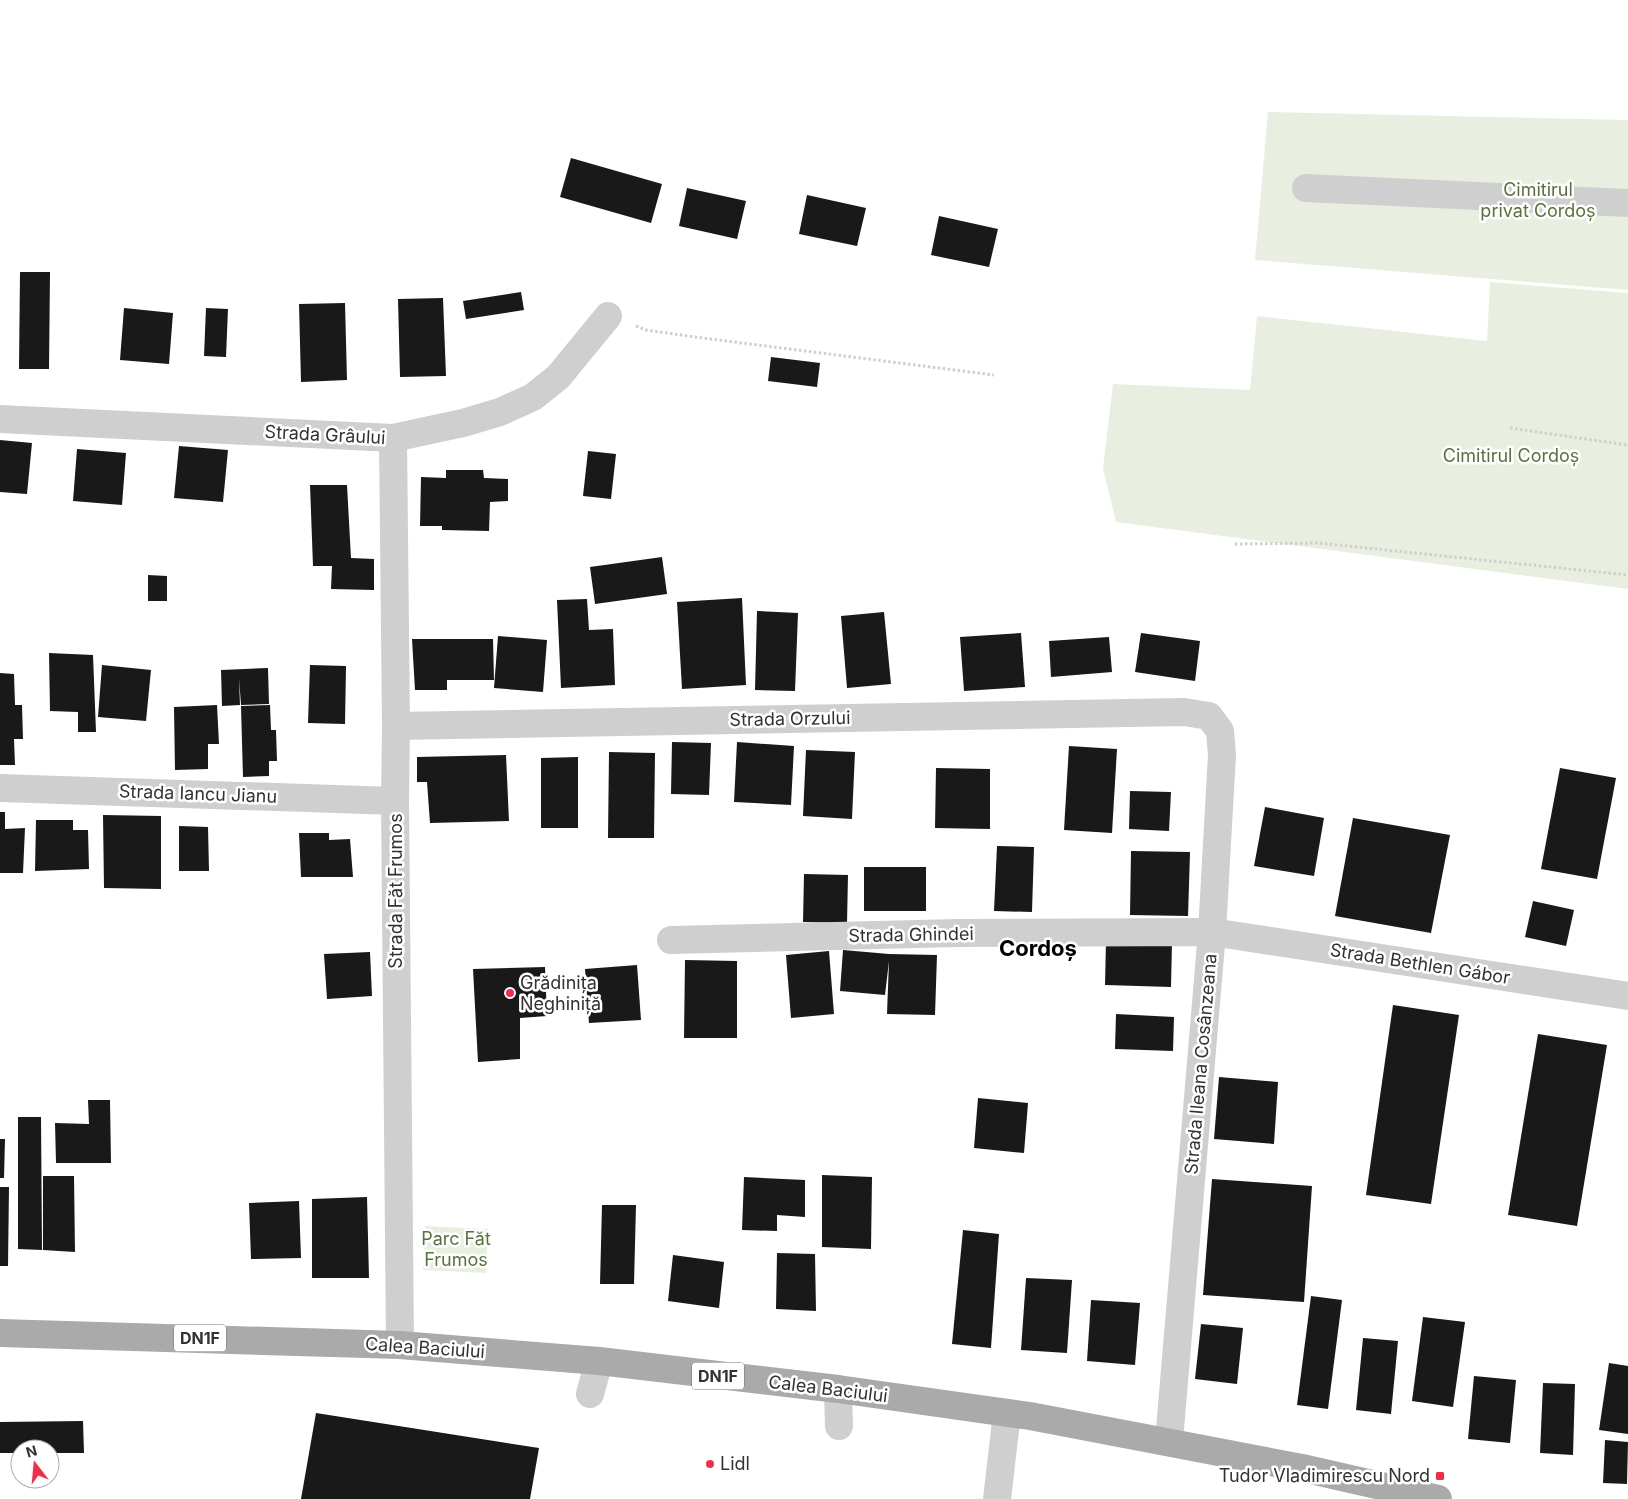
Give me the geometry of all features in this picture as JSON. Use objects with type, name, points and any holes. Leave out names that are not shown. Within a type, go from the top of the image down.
[{"type":"main road","name":"Calea Baciului","points":[[0,1333],[400,1344],[598,1362],[838,1389],[1007,1413],[1169,1441],[1302,1468],[1438,1499]]},
{"type":"street","points":[[1306,188],[1628,204]]},
{"type":"street","name":"Strada Grâului","points":[[0,419],[393,438],[500,412],[533,397],[558,377],[608,316]]},
{"type":"street","name":"Strada Făt Frumos","points":[[393,438],[400,1344]]},
{"type":"street","name":"Strada Orzului","points":[[396,726],[1184,712]]},
{"type":"street","name":"Strada Ileana Cosânzeana","points":[[1169,1441],[1212,932],[1222,755],[1220,731],[1209,716],[1184,712]]},
{"type":"street","name":"Strada Iancu Jianu","points":[[0,788],[395,801]]},
{"type":"street","name":"Strada Ghindei","points":[[671,940],[959,933],[1212,932]]},
{"type":"street","name":"Strada Bethlen Gábor","points":[[1212,932],[1628,996]]},
{"type":"street","points":[[590,1394],[598,1362]]},
{"type":"street","points":[[838,1389],[839,1426]]},
{"type":"street","points":[[997,1499],[1007,1413]]},
{"type":"path","points":[[608,316],[646,330],[994,375]]},
{"type":"path","points":[[1510,428],[1628,445]]},
{"type":"path","points":[[1235,544],[1318,543],[1628,575]]},
{"type":"green space","name":"Cimitirul privat Cordoș","points":[[1268,112],[1628,120],[1628,290],[1255,260]]},
{"type":"green space","name":"Cimitirul Cordoș","points":[[1490,282],[1628,293],[1628,589],[1116,522],[1103,468],[1113,384],[1250,390],[1257,316],[1487,341]]},
{"type":"green space","name":"Parc Făt Frumos","points":[[425,1226],[488,1229],[486,1273],[423,1270]]},
{"type":"building","points":[[571,158],[662,184],[651,223],[560,197]]},
{"type":"building","points":[[687,188],[746,201],[737,239],[679,226]]},
{"type":"building","points":[[807,195],[866,208],[857,246],[799,234]]},
{"type":"building","points":[[939,216],[998,229],[989,267],[931,255]]},
{"type":"building","points":[[20,272],[50,272],[49,369],[19,369]]},
{"type":"building","points":[[521,292],[524,310],[466,319],[463,301]]},
{"type":"building","points":[[443,298],[446,376],[400,377],[398,299]]},
{"type":"building","points":[[345,303],[347,380],[301,382],[299,304]]},
{"type":"building","points":[[124,308],[173,313],[169,364],[120,360]]},
{"type":"building","points":[[206,308],[228,309],[226,357],[204,356]]},
{"type":"building","points":[[771,357],[820,363],[817,387],[768,381]]},
{"type":"building","points":[[0,440],[32,443],[27,494],[0,492]]},
{"type":"building","points":[[179,446],[228,450],[223,502],[174,498]]},
{"type":"building","points":[[77,449],[126,453],[122,505],[73,501]]},
{"type":"building","points":[[588,451],[616,454],[611,499],[583,496]]},
{"type":"building","points":[[446,470],[483,470],[484,478],[508,479],[508,501],[490,502],[489,531],[442,530],[442,526],[420,526],[421,477],[446,478]]},
{"type":"building","points":[[310,485],[347,485],[351,558],[374,559],[374,590],[331,589],[332,566],[313,566]]},
{"type":"building","points":[[662,557],[667,594],[595,604],[590,567]]},
{"type":"building","points":[[148,575],[167,576],[167,601],[148,601]]},
{"type":"building","points":[[742,598],[746,685],[682,689],[677,602]]},
{"type":"building","points":[[587,599],[589,630],[613,629],[615,685],[561,688],[557,600]]},
{"type":"building","points":[[757,611],[798,613],[795,691],[755,690]]},
{"type":"building","points":[[884,612],[891,684],[847,688],[841,616]]},
{"type":"building","points":[[1021,633],[1025,687],[964,691],[960,637]]},
{"type":"building","points":[[1141,633],[1200,641],[1195,681],[1135,672]]},
{"type":"building","points":[[498,636],[547,640],[543,692],[494,688]]},
{"type":"building","points":[[1109,637],[1112,672],[1051,677],[1049,641]]},
{"type":"building","points":[[412,639],[493,639],[494,680],[447,680],[447,690],[415,690]]},
{"type":"building","points":[[49,653],[93,655],[96,732],[78,732],[78,712],[50,711]]},
{"type":"building","points":[[102,665],[151,670],[146,721],[98,717]]},
{"type":"building","points":[[310,665],[346,666],[345,724],[308,723]]},
{"type":"building","points":[[268,668],[269,704],[241,705],[239,678],[240,705],[222,706],[221,670]]},
{"type":"building","points":[[0,673],[14,674],[15,705],[22,705],[23,739],[14,739],[15,765],[0,765]]},
{"type":"building","points":[[217,705],[219,744],[208,744],[208,769],[175,770],[174,707]]},
{"type":"building","points":[[270,705],[271,730],[276,730],[277,761],[269,761],[269,776],[243,777],[241,706]]},
{"type":"building","points":[[672,742],[711,743],[709,795],[671,794]]},
{"type":"building","points":[[737,742],[794,746],[791,805],[734,802]]},
{"type":"building","points":[[1069,746],[1117,749],[1112,833],[1064,830]]},
{"type":"building","points":[[806,750],[855,752],[852,819],[803,816]]},
{"type":"building","points":[[609,752],[655,753],[654,838],[608,838]]},
{"type":"building","points":[[506,755],[509,821],[430,823],[427,782],[417,782],[417,757]]},
{"type":"building","points":[[578,757],[578,828],[541,828],[541,758]]},
{"type":"building","points":[[936,768],[990,769],[990,829],[935,828]]},
{"type":"building","points":[[1560,768],[1616,778],[1597,879],[1541,869]]},
{"type":"building","points":[[1130,791],[1171,792],[1169,831],[1129,829]]},
{"type":"building","points":[[1265,807],[1324,818],[1314,876],[1254,866]]},
{"type":"building","points":[[0,812],[5,812],[5,829],[25,828],[23,873],[0,873]]},
{"type":"building","points":[[103,815],[161,816],[161,889],[104,888]]},
{"type":"building","points":[[1353,818],[1450,835],[1431,933],[1335,916]]},
{"type":"building","points":[[36,820],[73,820],[73,830],[88,830],[89,869],[35,871]]},
{"type":"building","points":[[179,826],[208,827],[209,871],[179,871]]},
{"type":"building","points":[[299,833],[329,833],[329,840],[350,839],[353,877],[301,877]]},
{"type":"building","points":[[997,846],[1034,847],[1032,912],[994,911]]},
{"type":"building","points":[[1131,851],[1190,852],[1188,916],[1130,915]]},
{"type":"building","points":[[864,867],[926,867],[926,911],[864,911]]},
{"type":"building","points":[[804,874],[848,875],[847,923],[803,922]]},
{"type":"building","points":[[1533,901],[1574,910],[1566,946],[1525,937]]},
{"type":"building","points":[[1106,941],[1172,942],[1171,987],[1105,985]]},
{"type":"building","points":[[843,950],[889,954],[937,955],[935,1015],[887,1014],[889,961],[885,995],[840,991]]},
{"type":"building","points":[[829,951],[834,1014],[791,1018],[786,955]]},
{"type":"building","points":[[370,952],[372,996],[327,999],[324,954]]},
{"type":"building","points":[[685,960],[737,961],[737,1038],[684,1038]]},
{"type":"building","points":[[637,965],[641,1020],[589,1023],[585,969]]},
{"type":"building","name":"Grădinița Neghiniță","points":[[545,967],[547,1016],[520,1018],[520,1059],[478,1062],[473,969]]},
{"type":"building","points":[[1393,1005],[1459,1015],[1431,1204],[1366,1195]]},
{"type":"building","points":[[1116,1014],[1174,1017],[1173,1051],[1115,1049]]},
{"type":"building","points":[[1538,1034],[1607,1045],[1577,1226],[1508,1215]]},
{"type":"building","points":[[1219,1077],[1278,1082],[1274,1144],[1214,1139]]},
{"type":"building","points":[[978,1098],[1028,1103],[1024,1153],[974,1148]]},
{"type":"building","points":[[88,1100],[110,1100],[111,1163],[56,1163],[55,1123],[89,1124]]},
{"type":"building","points":[[18,1117],[41,1117],[42,1250],[18,1249]]},
{"type":"building","points":[[0,1139],[5,1139],[4,1178],[0,1178]]},
{"type":"building","points":[[822,1175],[872,1177],[871,1249],[822,1247]]},
{"type":"building","points":[[43,1176],[74,1176],[75,1252],[43,1250]]},
{"type":"building","points":[[744,1177],[805,1180],[805,1217],[777,1215],[777,1231],[742,1230]]},
{"type":"building","points":[[1212,1179],[1312,1186],[1304,1302],[1203,1295]]},
{"type":"building","points":[[0,1187],[9,1187],[8,1266],[0,1266]]},
{"type":"building","points":[[367,1197],[369,1278],[312,1278],[312,1199]]},
{"type":"building","points":[[299,1201],[301,1258],[251,1259],[249,1203]]},
{"type":"building","points":[[602,1205],[636,1205],[634,1284],[600,1284]]},
{"type":"building","points":[[963,1230],[999,1234],[991,1348],[952,1344]]},
{"type":"building","points":[[777,1253],[815,1254],[816,1311],[776,1309]]},
{"type":"building","points":[[673,1255],[724,1262],[719,1308],[668,1301]]},
{"type":"building","points":[[1026,1278],[1072,1280],[1067,1353],[1021,1350]]},
{"type":"building","points":[[1311,1296],[1342,1300],[1328,1409],[1297,1405]]},
{"type":"building","points":[[1091,1300],[1140,1303],[1135,1365],[1087,1361]]},
{"type":"building","points":[[1423,1317],[1465,1322],[1453,1407],[1412,1401]]},
{"type":"building","points":[[1201,1324],[1243,1328],[1237,1384],[1195,1379]]},
{"type":"building","points":[[1363,1338],[1398,1341],[1391,1414],[1356,1410]]},
{"type":"building","points":[[1609,1363],[1628,1366],[1628,1434],[1599,1430]]},
{"type":"building","points":[[1474,1376],[1516,1380],[1510,1443],[1468,1439]]},
{"type":"building","points":[[1543,1383],[1575,1384],[1573,1455],[1540,1453]]},
{"type":"building","points":[[316,1413],[539,1448],[530,1499],[301,1499]]},
{"type":"building","points":[[83,1421],[84,1453],[60,1453],[60,1439],[10,1439],[10,1453],[0,1453],[0,1422]]},
{"type":"building","points":[[1605,1440],[1628,1442],[1627,1484],[1603,1483]]},
{"type":"place","name":"Grădinița Neghiniță","points":[[510,993]]},
{"type":"place","name":"Lidl","points":[[710,1464]]},
{"type":"place","name":"Tudor Vladimirescu Nord","points":[[1440,1476]]},
{"type":"district","name":"Cordoș","points":[[1038,948]]}]
